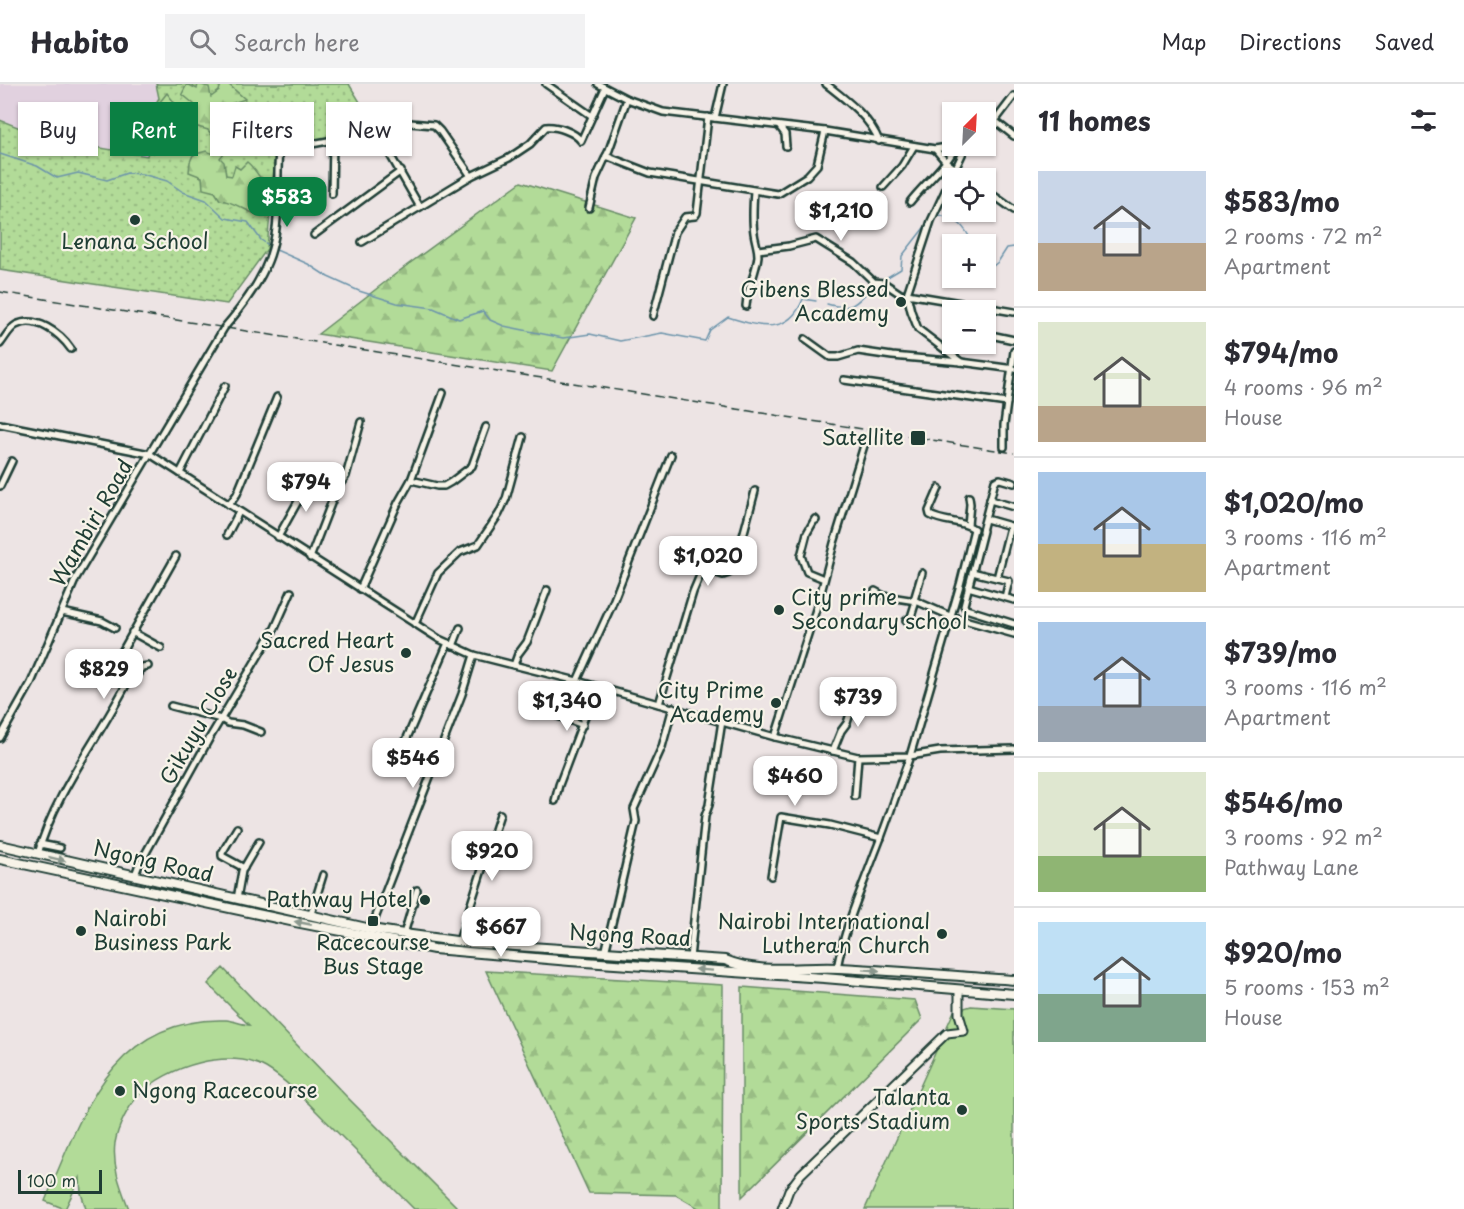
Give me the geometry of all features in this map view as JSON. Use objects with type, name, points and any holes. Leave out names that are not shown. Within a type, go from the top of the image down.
[{"type":"main road","name":"Ngong Road","points":[[0,845],[370,929],[404,934],[459,941],[606,953],[725,960],[748,966],[790,969],[837,968],[1014,980]]},
{"type":"main road","name":"Ngong Road","points":[[0,859],[434,949],[1014,994]]},
{"type":"street","points":[[546,84],[592,116]]},
{"type":"street","points":[[598,84],[627,99],[663,112],[825,131],[935,149],[942,148]]},
{"type":"street","points":[[362,242],[471,176],[509,158],[530,144],[546,127],[553,126],[576,135],[581,141],[607,89],[614,84]]},
{"type":"street","points":[[715,118],[723,84]]},
{"type":"street","points":[[826,84],[861,114],[876,132],[879,141]]},
{"type":"street","points":[[996,119],[1014,96]]},
{"type":"street","points":[[590,208],[596,178],[627,99]]},
{"type":"street","points":[[653,316],[675,232],[685,217],[695,216],[697,213],[708,117]]},
{"type":"street","points":[[996,121],[1014,136]]},
{"type":"street","points":[[412,123],[434,125],[471,176]]},
{"type":"street","points":[[780,126],[785,134],[786,146]]},
{"type":"street","points":[[606,156],[650,173],[778,194],[807,176],[817,165],[825,131]]},
{"type":"street","name":"Wambiri Road","points":[[0,738],[31,683],[76,578],[224,328],[244,303],[270,255],[275,229],[279,150],[326,142]]},
{"type":"street","points":[[882,187],[902,166],[914,146]]},
{"type":"street","points":[[935,149],[954,168],[961,156]]},
{"type":"street","points":[[332,194],[333,156]]},
{"type":"street","points":[[392,156],[420,207]]},
{"type":"street","points":[[910,202],[949,156]]},
{"type":"street","points":[[314,235],[401,171]]},
{"type":"street","points":[[746,306],[747,293],[756,269],[758,250],[752,215],[754,191]]},
{"type":"street","points":[[942,196],[931,221],[907,297],[918,329],[961,362]]},
{"type":"street","points":[[996,197],[1014,210]]},
{"type":"street","points":[[758,250],[789,246],[816,239],[853,262],[874,282],[884,283],[907,297],[1014,312]]},
{"type":"street","points":[[0,344],[10,329],[27,323],[56,332],[71,349]]},
{"type":"street","points":[[996,336],[1014,340]]},
{"type":"street","points":[[805,339],[830,357],[858,351],[1013,369]]},
{"type":"street","points":[[1004,447],[1004,424],[1014,351]]},
{"type":"street","points":[[844,380],[1007,403]]},
{"type":"street","points":[[180,473],[225,386]]},
{"type":"street","points":[[360,589],[398,503],[411,480],[443,393]]},
{"type":"street","points":[[229,505],[237,494],[276,397]]},
{"type":"street","points":[[310,558],[337,489],[346,476],[361,422]]},
{"type":"street","points":[[0,424],[150,454],[415,624],[450,645],[474,655],[673,707],[775,737],[858,757],[1014,749]]},
{"type":"street","points":[[411,480],[437,486],[444,486],[451,482],[472,466],[486,427]]},
{"type":"street","points":[[415,624],[438,573],[460,552],[478,545],[499,514],[506,499],[523,437]]},
{"type":"street","points":[[775,737],[866,439]]},
{"type":"street","points":[[577,681],[611,607],[671,455]]},
{"type":"street","points":[[0,486],[12,461]]},
{"type":"street","points":[[278,537],[311,478]]},
{"type":"street","points":[[1014,483],[996,480],[964,605],[966,609],[1014,624]]},
{"type":"street","points":[[939,488],[929,511],[930,515],[942,521],[968,525],[983,531]]},
{"type":"street","points":[[659,704],[693,592],[704,566],[705,569],[723,574],[729,573],[743,536],[755,491]]},
{"type":"street","points":[[968,525],[969,496]]},
{"type":"street","points":[[990,500],[1014,507]]},
{"type":"street","points":[[227,535],[239,512]]},
{"type":"street","points":[[986,519],[1012,527],[997,578]]},
{"type":"street","points":[[816,520],[807,533],[801,556],[807,572],[824,579]]},
{"type":"street","points":[[837,968],[843,935],[852,908],[881,838],[910,756],[974,529]]},
{"type":"street","points":[[127,683],[117,662],[176,556]]},
{"type":"street","points":[[972,572],[1009,581],[1005,597]]},
{"type":"street","points":[[906,621],[911,617],[922,573]]},
{"type":"street","points":[[968,586],[1014,600]]},
{"type":"street","points":[[514,665],[518,654],[527,642],[547,590]]},
{"type":"street","points":[[875,591],[884,596],[915,600],[950,616],[1014,634]]},
{"type":"street","name":"Gikuyu Close","points":[[135,875],[221,719],[276,628],[291,592]]},
{"type":"street","points":[[62,612],[102,621],[115,628]]},
{"type":"street","points":[[394,768],[460,628]]},
{"type":"street","points":[[132,632],[161,648]]},
{"type":"street","points":[[370,929],[419,808],[462,694],[474,655]]},
{"type":"street","points":[[38,854],[40,844],[62,796],[127,683],[136,677],[142,667],[148,666]]},
{"type":"street","points":[[555,801],[596,687]]},
{"type":"street","points":[[833,751],[847,723],[856,694]]},
{"type":"street","points":[[171,706],[261,732]]},
{"type":"street","points":[[606,953],[636,821],[634,809],[662,747],[673,707]]},
{"type":"street","points":[[547,712],[583,725]]},
{"type":"street","points":[[690,958],[705,816],[709,805],[722,721]]},
{"type":"street","points":[[855,796],[858,757]]},
{"type":"street","points":[[459,941],[500,814]]},
{"type":"street","points":[[771,876],[781,817],[830,825],[881,838]]},
{"type":"street","points":[[237,828],[222,856],[244,868]]},
{"type":"street","points":[[237,899],[244,868],[259,842]]},
{"type":"street","points":[[40,844],[60,848]]},
{"type":"street","points":[[311,914],[323,875]]},
{"type":"street","points":[[404,934],[417,890]]},
{"type":"street","points":[[782,1209],[789,1190],[801,1174],[947,1034],[964,1031],[959,1014],[959,990]]},
{"type":"shaded area","name":"Lenana School","points":[[0,84],[349,84],[360,102],[326,102],[326,139],[314,141],[314,102],[210,102],[210,156],[275,156],[267,249],[227,304],[0,270]]},
{"type":"green space","name":"Lenana School","points":[[156,84],[349,84],[360,102],[326,102],[326,139],[314,141],[314,102],[210,102],[210,156],[275,156],[267,249],[227,304],[0,270],[0,120],[18,127],[18,156],[98,156],[98,148],[110,150],[110,156],[198,156],[198,102],[157,102],[159,98]]},
{"type":"green space","points":[[187,84],[197,89],[198,84],[209,87],[211,97],[219,91],[221,84],[228,84],[245,99],[236,102],[210,102],[210,133],[198,127],[198,102],[192,102],[182,94]]},
{"type":"green space","points":[[167,93],[174,102],[160,102]]},
{"type":"green space","points":[[206,151],[210,152],[210,156],[222,156],[220,158],[224,162],[226,175],[232,176],[235,166],[240,169],[247,162],[253,168],[269,189],[264,204],[264,217],[220,200],[215,192],[203,189],[202,177],[189,172],[193,156],[198,156],[198,153]]},
{"type":"green space","points":[[521,182],[636,218],[552,371],[318,334],[406,266]]},
{"type":"green space","name":"Ngong Racecourse","points":[[223,968],[459,1209],[414,1209],[283,1080],[266,1068],[235,1059],[217,1060],[182,1068],[151,1085],[131,1105],[118,1130],[114,1152],[118,1177],[129,1209],[86,1209],[81,1193],[80,1178],[65,1209],[45,1201],[88,1105],[107,1077],[128,1053],[155,1035],[187,1023],[226,1020],[249,1025],[208,984]]},
{"type":"green space","points":[[486,971],[723,985],[722,1209],[700,1209],[676,1195],[589,1193]]},
{"type":"green space","points":[[742,987],[915,1000],[922,1019],[742,1197]]},
{"type":"green space","name":"Talanta Sports Stadium","points":[[971,1006],[1014,1009],[1014,1209],[865,1209],[954,1011]]},
{"type":"waterway","points":[[0,154],[37,166],[57,178],[78,173],[107,180],[127,173],[142,174],[167,181],[183,192],[206,200],[225,218],[248,222],[261,240],[270,246]]},
{"type":"waterway","points":[[937,214],[960,224],[968,234]]},
{"type":"waterway","points":[[886,278],[901,269],[902,256],[927,224]]},
{"type":"waterway","points":[[996,264],[1007,248],[1014,247]]},
{"type":"waterway","points":[[274,249],[359,291],[397,303],[433,308],[459,319],[483,311],[490,320],[504,326],[563,338],[590,334],[620,341],[662,333],[705,341],[710,330],[728,317],[751,324],[772,326],[790,319],[803,299],[816,301]]},
{"type":"waterway","points":[[827,304],[850,306],[874,286]]},
{"type":"railway","points":[[0,292],[1014,453]]},
{"type":"place","name":"Lenana School","points":[[135,220]]},
{"type":"place","name":"Gibens Blessed Academy","points":[[901,302]]},
{"type":"place","name":"Satellite","points":[[918,438]]},
{"type":"place","name":"City prime Secondary school","points":[[779,610]]},
{"type":"place","name":"Sacred Heart Of Jesus","points":[[406,653]]},
{"type":"place","name":"City Prime Academy","points":[[776,703]]},
{"type":"place","name":"Pathway Hotel","points":[[425,900]]},
{"type":"place","name":"Racecourse Bus Stage","points":[[373,921]]},
{"type":"place","name":"Nairobi Business Park","points":[[81,931]]},
{"type":"place","name":"Nairobi International Lutheran Church","points":[[942,934]]},
{"type":"place","name":"Ngong Racecourse","points":[[120,1091]]},
{"type":"place","name":"Talanta Sports Stadium","points":[[962,1110]]}]
